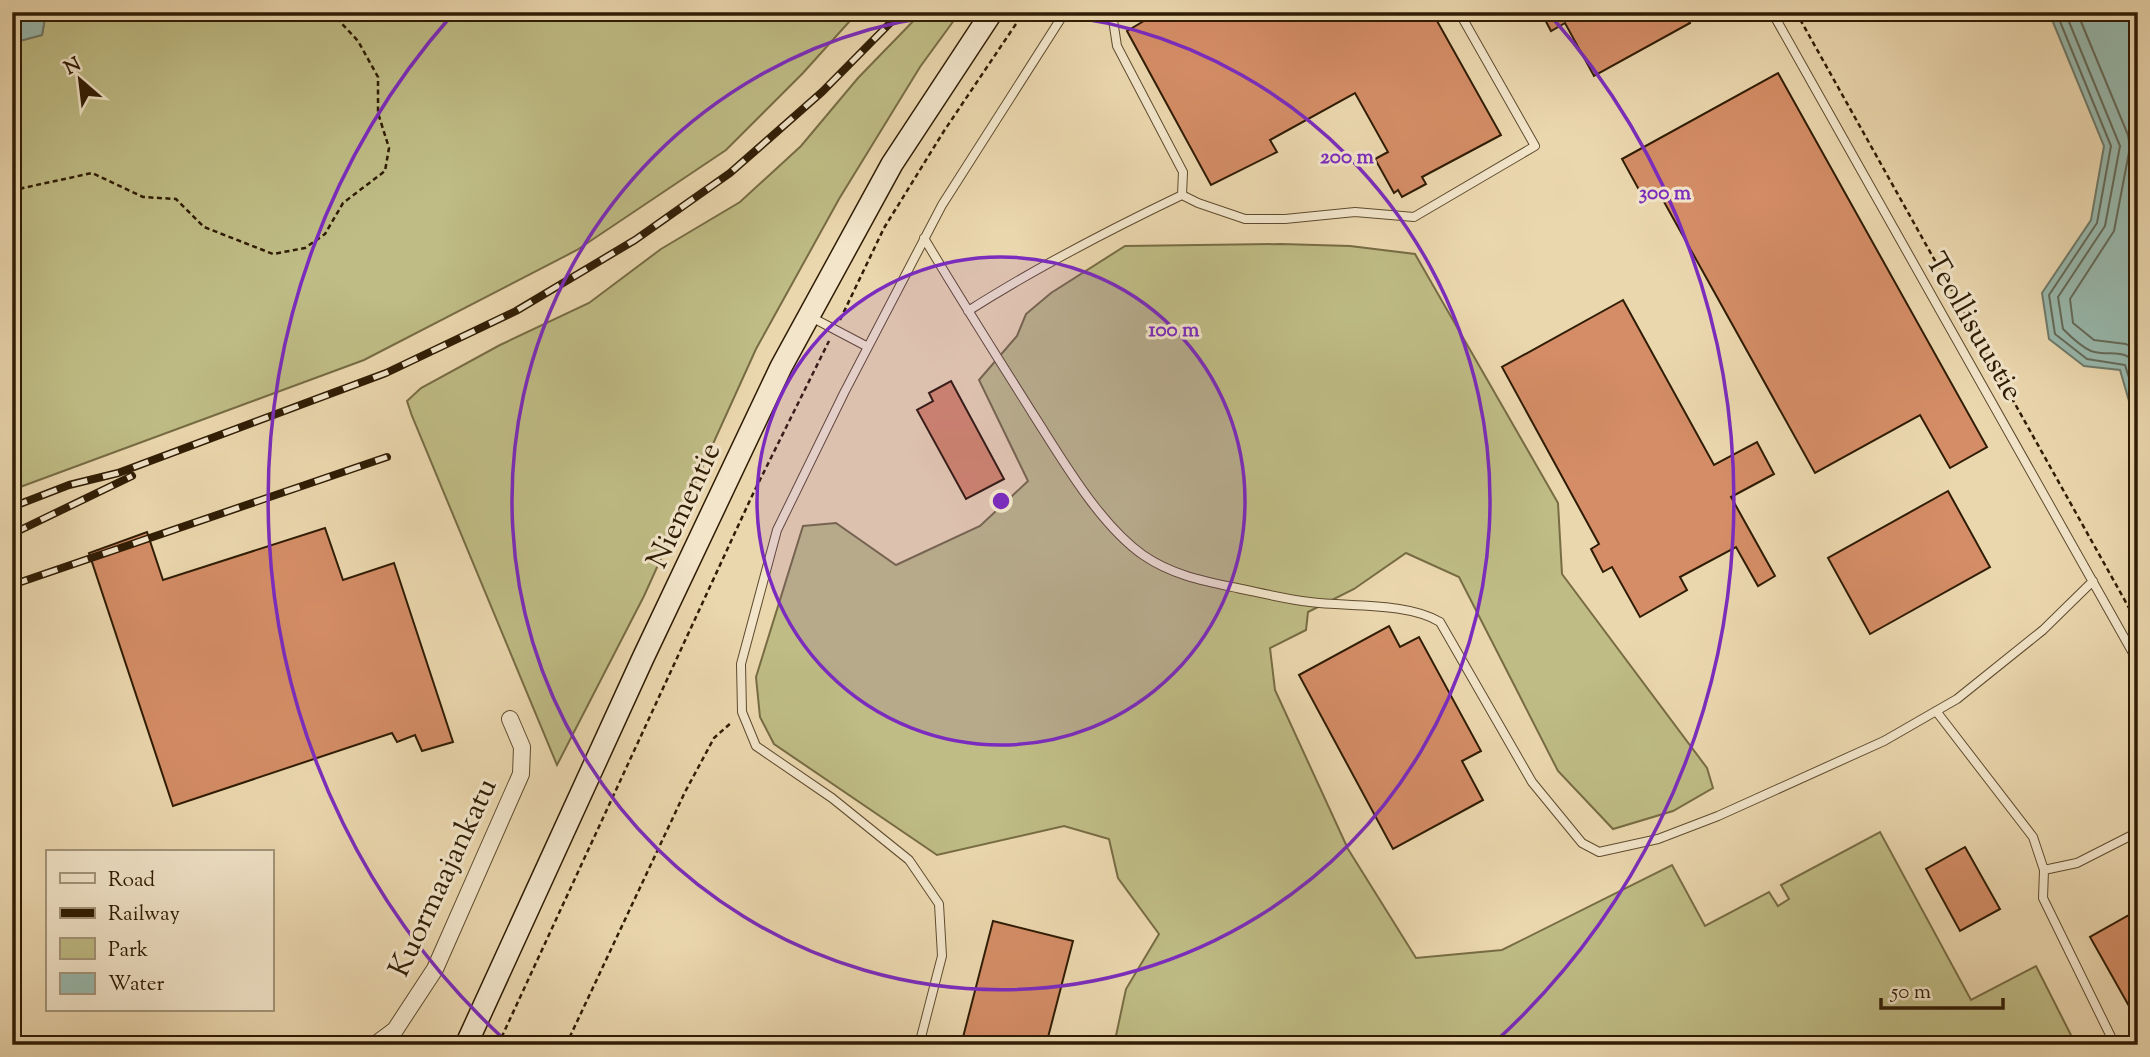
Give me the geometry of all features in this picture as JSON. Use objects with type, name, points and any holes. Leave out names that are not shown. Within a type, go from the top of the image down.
[{"type":"main road","name":"Niementie","points":[[466,1045],[643,658],[781,367],[892,164],[992,12]]},
{"type":"street","name":"Kuormaajankatu","points":[[375,1045],[395,1030],[435,969],[521,774],[522,747],[510,719]]},
{"type":"lane","points":[[919,1045],[942,956],[939,904],[909,860],[832,798],[756,746],[742,712],[741,664],[778,530],[868,347],[942,205],[1065,12]]},
{"type":"lane","points":[[1118,12],[1113,20],[1117,46],[1183,172],[1182,195]]},
{"type":"lane","points":[[1182,195],[1198,204],[1245,219],[1285,219],[1355,212],[1414,217],[1535,146],[1459,12]]},
{"type":"lane","name":"Teollisuustie","points":[[1772,12],[2138,662]]},
{"type":"lane","points":[[968,311],[1102,234],[1182,195]]},
{"type":"lane","points":[[924,238],[1082,488],[1119,534],[1143,554],[1169,570],[1196,580],[1309,602],[1385,608],[1430,616],[1440,622],[1532,782],[1582,843],[1599,852],[1658,839],[1718,816],[1884,741],[1957,699],[2043,630],[2093,581]]},
{"type":"lane","points":[[809,316],[868,347]]},
{"type":"lane","points":[[1936,711],[2033,837],[2044,870],[2043,898],[2115,1045]]},
{"type":"lane","points":[[2044,870],[2077,863],[2138,832]]},
{"type":"path","points":[[12,193],[23,188],[92,173],[143,197],[176,199],[204,228],[273,254],[305,248],[325,233],[343,203],[385,171],[389,148],[378,113],[378,77],[358,41],[331,12]]},
{"type":"path","points":[[498,1045],[751,498],[890,218],[944,131],[1024,12]]},
{"type":"path","points":[[1796,12],[2138,624]]},
{"type":"path","points":[[566,1045],[685,792],[714,738],[742,712]]},
{"type":"green space","points":[[46,12],[858,12],[803,73],[726,150],[577,250],[364,360],[12,490],[12,43],[42,35]]},
{"type":"green space","points":[[922,12],[960,12],[920,67],[839,199],[756,349],[644,596],[557,765],[407,401],[421,388],[500,345],[589,303],[661,249],[740,202],[801,146],[858,78]]},
{"type":"green space","points":[[1125,246],[1350,246],[1415,254],[1558,503],[1562,574],[1707,768],[1713,788],[1673,811],[1613,829],[1558,771],[1459,577],[1406,553],[1354,589],[1308,612],[1306,630],[1270,648],[1275,690],[1348,849],[1416,958],[1502,950],[1672,865],[1705,926],[1769,892],[1778,906],[1789,899],[1781,885],[1880,832],[1971,1000],[2036,966],[2076,1045],[1114,1045],[1126,989],[1159,934],[1118,878],[1109,839],[1064,826],[937,855],[774,744],[760,717],[756,677],[803,526],[836,523],[896,565],[980,526],[1028,481],[979,380],[1017,336],[1026,314],[1051,293]]},
{"type":"water","points":[[12,12],[46,12],[42,35],[12,43]]},
{"type":"water","points":[[2046,12],[2138,12],[2138,432],[2120,370],[2084,366],[2049,339],[2042,293],[2091,220],[2104,146],[2053,22]]},
{"type":"building","points":[[1159,12],[1432,12],[1501,135],[1422,177],[1426,184],[1402,197],[1398,190],[1394,193],[1375,159],[1388,152],[1355,93],[1270,140],[1277,152],[1211,185],[1127,31]]},
{"type":"building","points":[[1541,12],[1684,12],[1690,23],[1594,76],[1565,23],[1551,31]]},
{"type":"building","points":[[1778,73],[1987,447],[1950,468],[1920,415],[1815,473],[1658,191],[1644,199],[1622,159]]},
{"type":"building","points":[[1623,300],[1714,465],[1757,442],[1774,474],[1731,497],[1775,576],[1758,586],[1736,547],[1680,577],[1687,590],[1640,617],[1612,567],[1603,572],[1591,549],[1599,544],[1502,367]]},
{"type":"building","points":[[951,381],[1004,479],[966,499],[917,410],[933,401],[929,393]]},
{"type":"building","points":[[1948,491],[1990,567],[1870,634],[1828,558]]},
{"type":"building","points":[[325,528],[343,580],[394,563],[453,742],[422,751],[415,735],[397,742],[392,733],[173,806],[89,553],[147,532],[163,580]]},
{"type":"building","points":[[1389,626],[1400,647],[1419,637],[1481,751],[1462,761],[1483,800],[1393,849],[1299,675]]},
{"type":"building","points":[[1965,847],[2000,909],[1960,931],[1926,869]]},
{"type":"building","points":[[2138,910],[2138,1022],[2090,937]]},
{"type":"building","points":[[993,921],[1073,941],[1046,1045],[961,1045]]},
{"type":"railway","points":[[12,507],[69,485],[118,473],[386,373],[516,311],[635,240],[730,173],[822,92],[901,12]]},
{"type":"railway","points":[[12,585],[387,457]]},
{"type":"railway","points":[[12,534],[132,476]]}]
